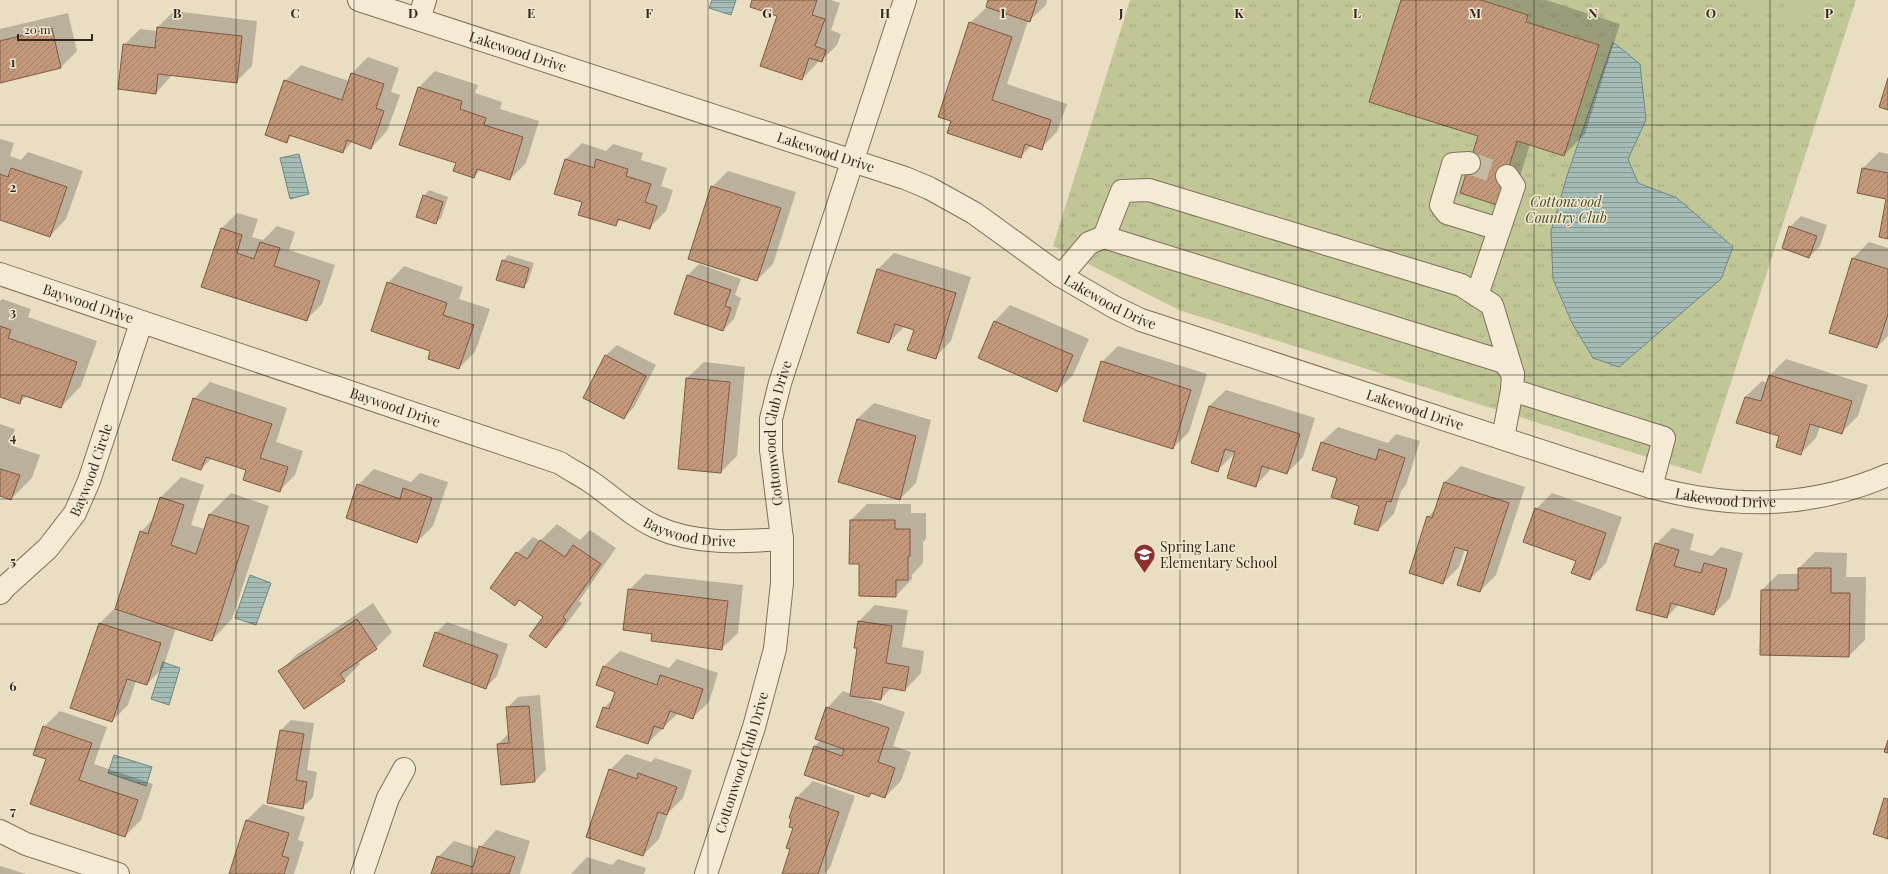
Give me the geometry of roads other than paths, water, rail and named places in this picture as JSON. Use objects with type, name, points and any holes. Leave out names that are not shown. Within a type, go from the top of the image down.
[{"type":"street","name":"Lakewood Drive","points":[[359,0],[422,10],[905,178],[952,200],[974,213],[1061,276],[1114,307],[1169,330],[1652,487],[1682,495],[1712,500],[1771,502],[1827,495],[1851,489],[1888,475]]},
{"type":"street","name":"Cottonwood Club Drive","points":[[706,874],[754,727],[775,649],[782,583],[782,539],[771,450],[772,419],[780,383],[905,0]]},
{"type":"street","points":[[1469,163],[1453,164],[1441,205],[1447,213],[1499,229]]},
{"type":"street","points":[[1477,295],[1514,186],[1507,176]]},
{"type":"street","points":[[1104,237],[1122,191],[1149,190],[1461,285],[1492,305],[1512,382],[1503,438]]},
{"type":"street","points":[[1061,276],[1090,243],[1104,237],[1504,362],[1512,382],[1664,438],[1652,487]]},
{"type":"street","name":"Baywood Drive","points":[[0,274],[140,323],[560,463],[591,482],[622,506],[656,527],[695,540],[739,542],[782,539]]},
{"type":"street","name":"Baywood Circle","points":[[0,593],[48,548],[74,513],[89,481],[140,323]]},
{"type":"street","points":[[362,874],[388,798],[404,769]]},
{"type":"street","points":[[0,831],[26,844],[118,874]]},
{"type":"water","points":[[712,0],[736,0],[731,15],[709,8]]},
{"type":"water","points":[[1613,42],[1640,64],[1646,120],[1628,159],[1638,183],[1677,198],[1733,247],[1721,279],[1619,367],[1593,358],[1572,323],[1553,279],[1551,231],[1567,176]]},
{"type":"water","points":[[299,154],[309,194],[290,199],[280,158]]},
{"type":"water","points":[[250,575],[271,583],[256,625],[235,618]]},
{"type":"water","points":[[163,662],[180,668],[169,705],[151,699]]},
{"type":"water","points":[[114,755],[152,767],[146,786],[108,773]]},
{"type":"tunnel","points":[[1469,163],[1507,176]]},
{"type":"place","name":"Spring Lane Elementary School","points":[[1145,574]]},
{"type":"park label","name":"Cottonwood Country Club","points":[[1566,210]]}]
